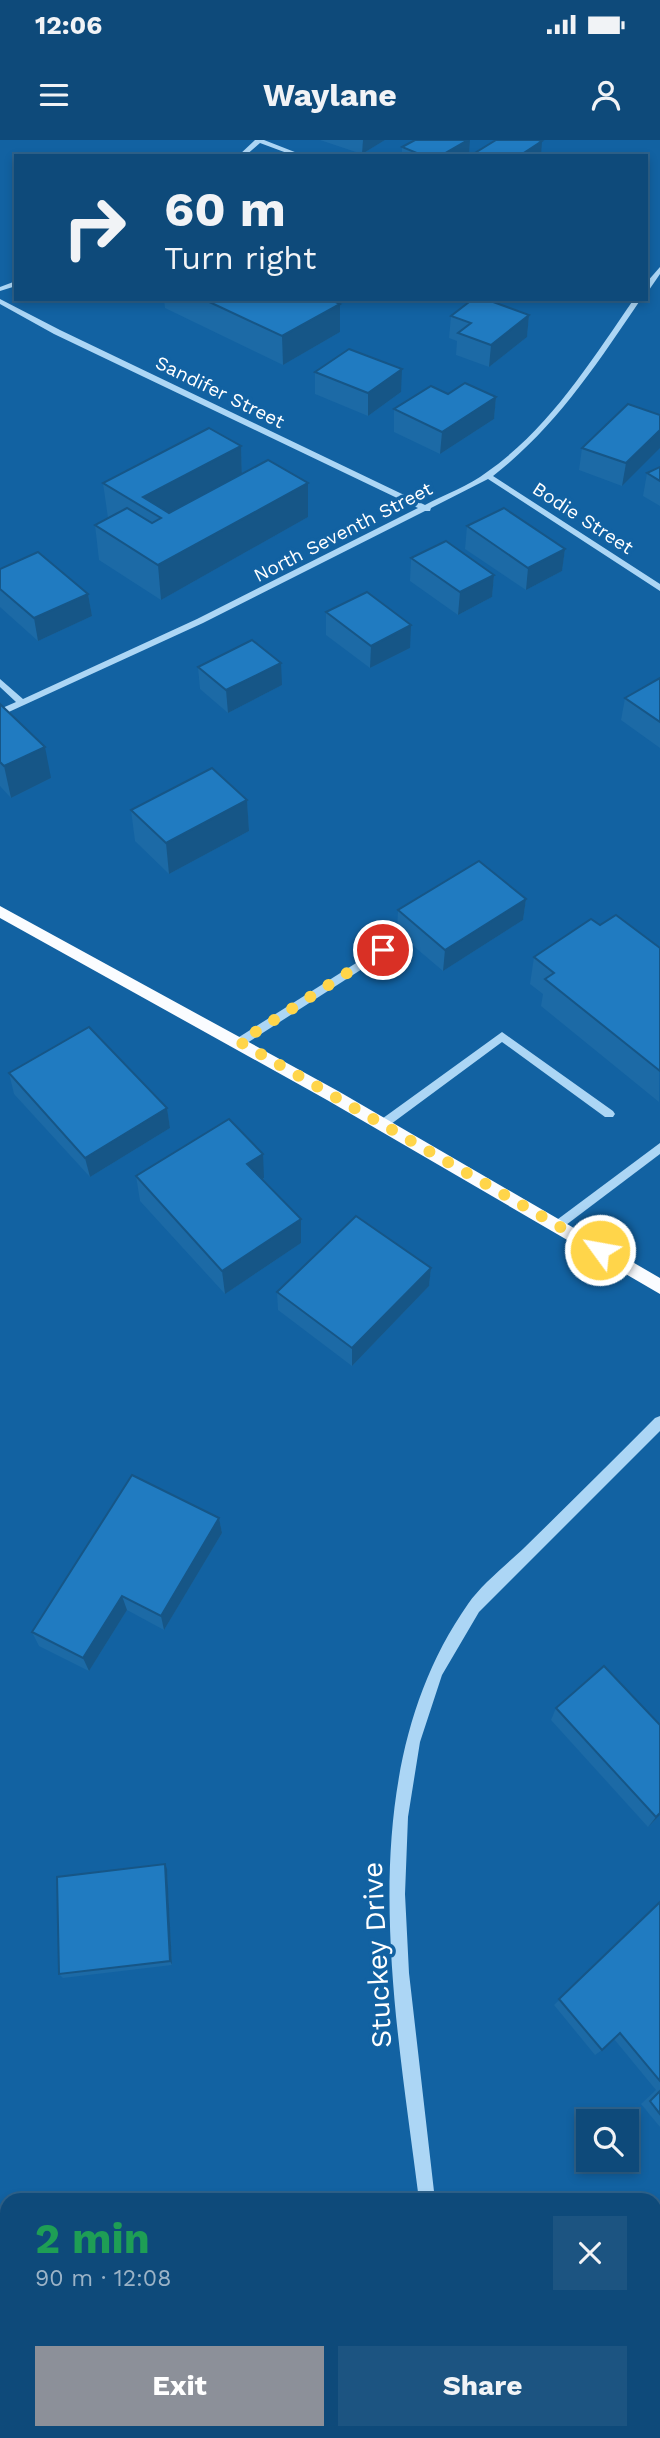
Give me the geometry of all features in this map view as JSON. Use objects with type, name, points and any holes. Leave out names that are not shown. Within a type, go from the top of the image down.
[{"type":"main road","points":[[0,911],[240,1042],[558,1224],[660,1287]]},
{"type":"street","points":[[243,154],[260,140],[297,154]]},
{"type":"street","points":[[648,282],[660,269]]},
{"type":"street","name":"Sandifer Street","points":[[0,301],[69,338],[428,509]]},
{"type":"street","name":"North Seventh Street","points":[[0,713],[200,621],[428,509],[488,475],[523,450],[551,422],[637,301]]},
{"type":"street","name":"Bodie Street","points":[[488,475],[660,588]]},
{"type":"street","points":[[0,682],[22,703]]},
{"type":"street","points":[[240,1042],[383,950]]},
{"type":"street","points":[[383,1124],[502,1036],[609,1114]]},
{"type":"street","points":[[558,1224],[660,1148]]},
{"type":"street","name":"Stuckey Drive","points":[[426,2193],[406,2009],[397,1889],[401,1811],[416,1721],[432,1675],[454,1634],[474,1607],[660,1422]]},
{"type":"building","points":[[415,140],[468,140],[444,154],[419,154],[402,147]]},
{"type":"building","points":[[496,140],[542,141],[522,154],[473,154]]},
{"type":"building","points":[[207,301],[333,301],[340,304],[282,336]]},
{"type":"building","points":[[470,301],[490,301],[529,315],[491,345],[458,333],[471,323],[451,316]]},
{"type":"building","points":[[349,349],[402,369],[368,393],[315,372]]},
{"type":"building","points":[[465,383],[496,397],[442,432],[394,409],[431,386],[448,394]]},
{"type":"building","points":[[628,404],[660,415],[660,430],[626,463],[582,448]]},
{"type":"building","points":[[209,428],[241,446],[143,497],[169,513],[268,460],[308,483],[158,565],[95,525],[127,508],[152,523],[161,518],[103,483]]},
{"type":"building","points":[[660,467],[660,481],[647,473]]},
{"type":"building","points":[[504,508],[565,549],[528,568],[467,526]]},
{"type":"building","points":[[446,541],[494,575],[460,592],[411,558]]},
{"type":"building","points":[[38,552],[88,594],[34,618],[0,589],[0,569]]},
{"type":"building","points":[[367,592],[411,625],[371,646],[326,612]]},
{"type":"building","points":[[252,640],[281,663],[226,690],[198,667]]},
{"type":"building","points":[[660,678],[660,722],[625,698]]},
{"type":"building","points":[[0,704],[45,747],[4,766],[0,762]]},
{"type":"building","points":[[212,768],[247,800],[166,843],[131,810]]},
{"type":"building","points":[[479,861],[526,899],[445,950],[398,910]]},
{"type":"building","points":[[616,915],[660,948],[660,1071],[545,979],[554,973],[534,957],[591,919],[600,925]]},
{"type":"building","points":[[89,1027],[167,1108],[85,1158],[9,1073]]},
{"type":"building","points":[[229,1119],[263,1154],[247,1164],[301,1219],[222,1271],[136,1176]]},
{"type":"building","points":[[356,1216],[431,1268],[352,1348],[277,1292]]},
{"type":"building","points":[[132,1475],[219,1518],[161,1616],[122,1596],[83,1658],[32,1632]]},
{"type":"building","points":[[604,1666],[660,1725],[660,1813],[656,1817],[556,1708]]},
{"type":"building","points":[[165,1864],[170,1961],[59,1974],[57,1877]]},
{"type":"building","points":[[660,1902],[660,2081],[620,2033],[602,2050],[559,1999]]},
{"type":"building","points":[[660,2091],[660,2114],[650,2101]]},
{"type":"route","points":[[383,950],[240,1042],[600,1250]]}]
